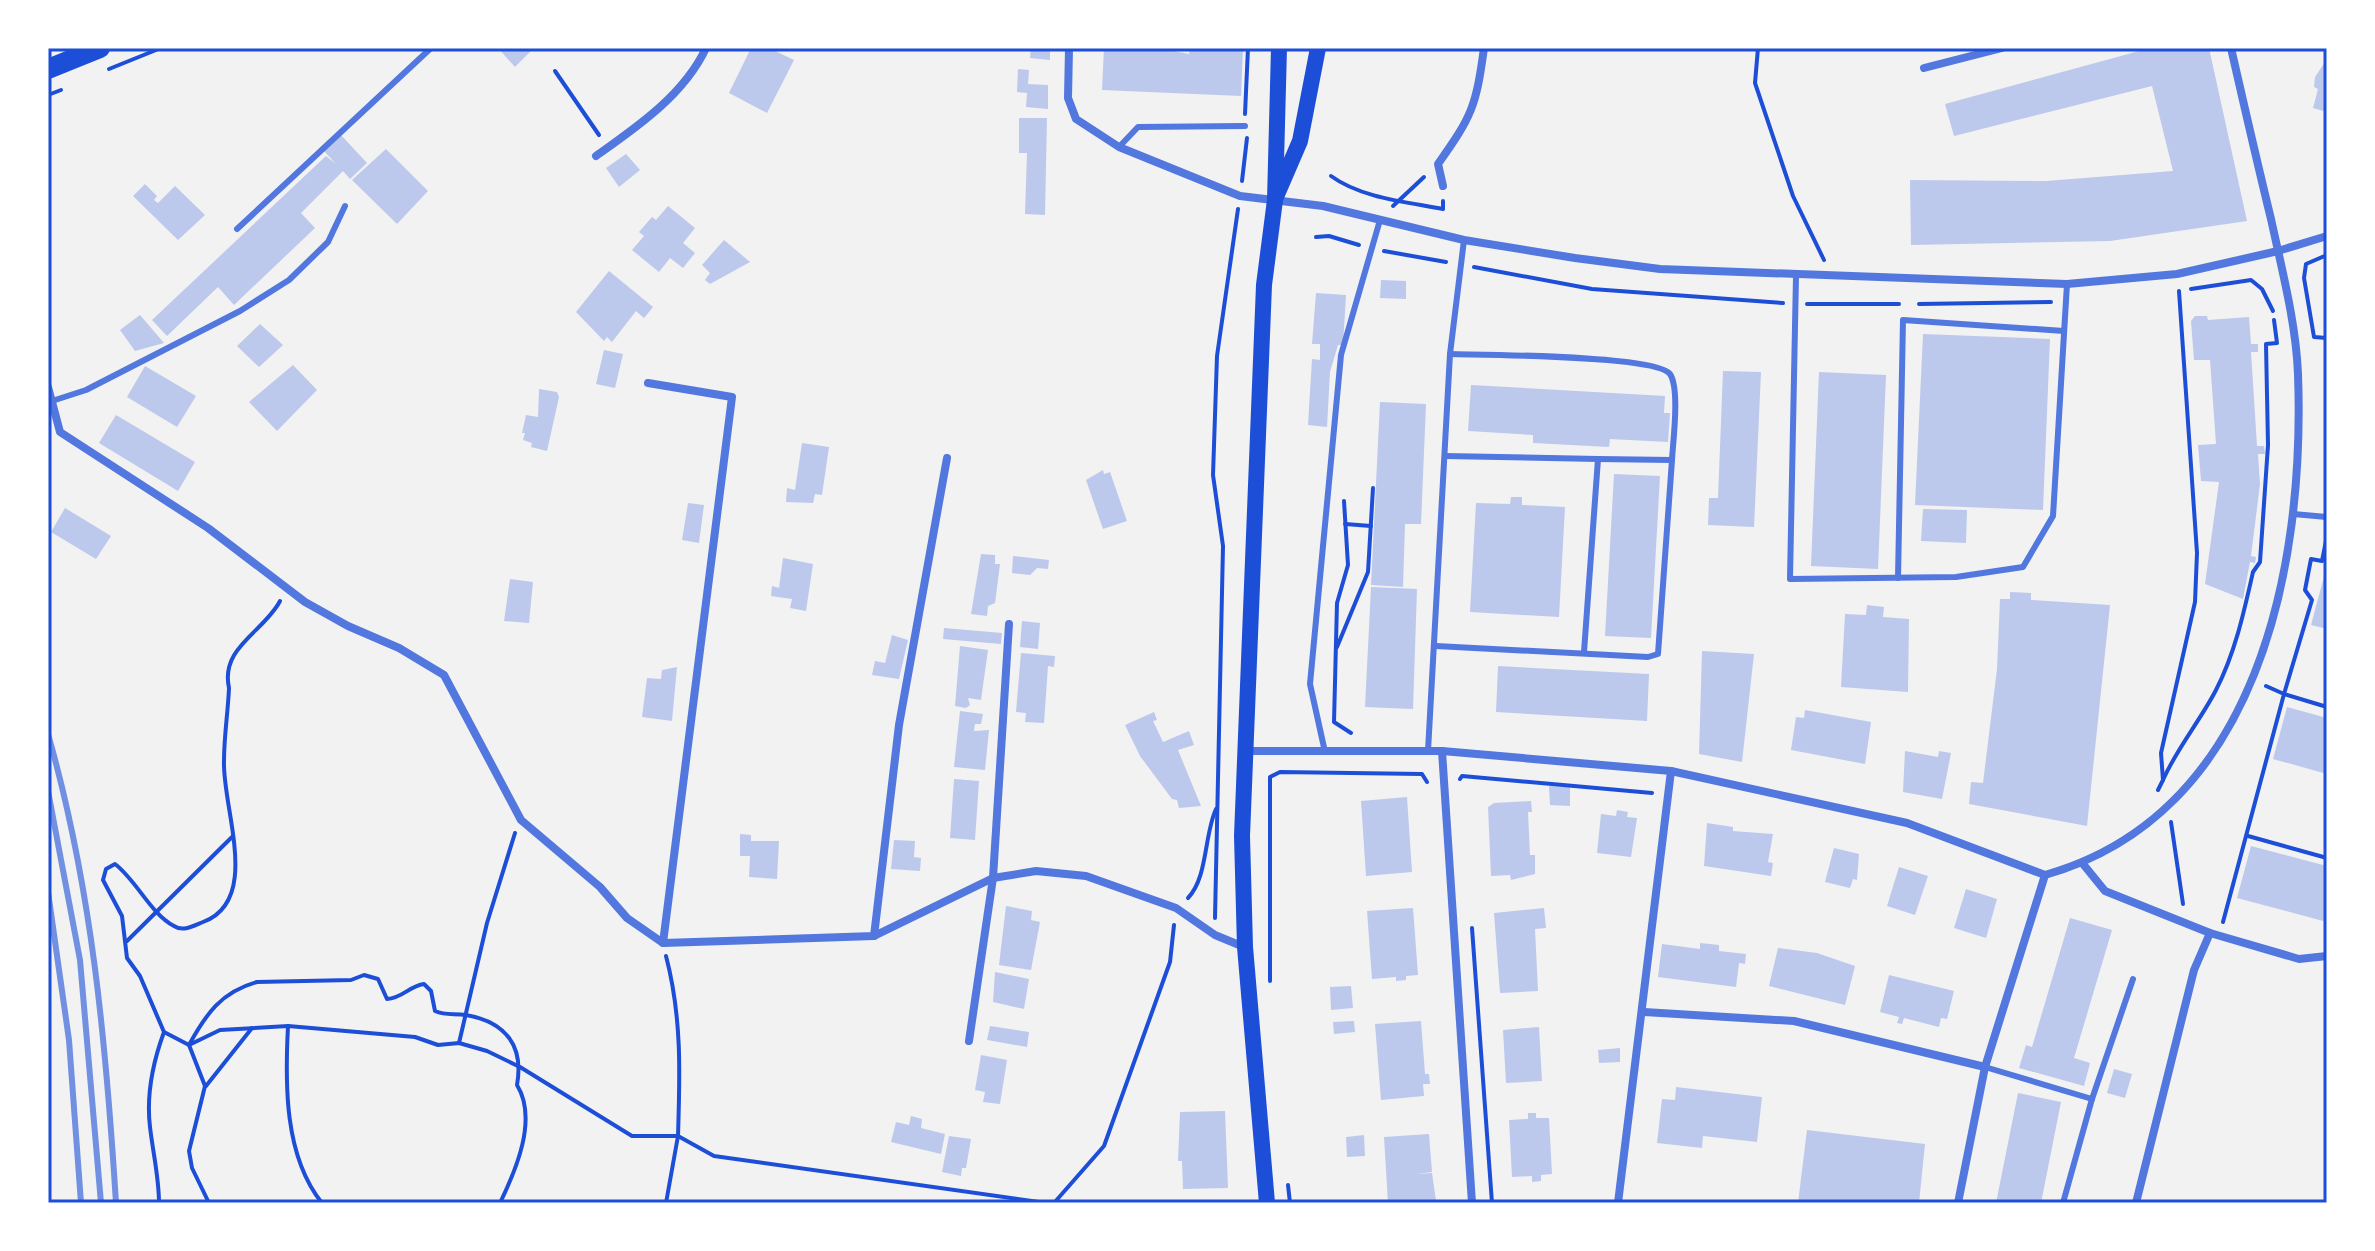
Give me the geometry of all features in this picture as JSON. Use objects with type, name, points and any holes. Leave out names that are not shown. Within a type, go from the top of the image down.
[{"type":"main road","points":[[48,69],[100,48]]},
{"type":"main road","points":[[1267,1203],[1245,947],[1242,836],[1264,285],[1275,200],[1279,48]]},
{"type":"main road","points":[[1275,200],[1300,141],[1318,48]]},
{"type":"street","points":[[596,156],[655,114],[700,61],[706,48]]},
{"type":"street","points":[[1069,48],[1068,98],[1076,119],[1119,147],[1240,196],[1323,206],[1464,240],[1660,269],[1832,278],[2067,284],[2177,274],[2278,251],[2327,236]]},
{"type":"street","points":[[1443,186],[1438,164],[1467,123],[1477,100],[1484,48]]},
{"type":"street","points":[[1924,68],[2002,48]]},
{"type":"street","points":[[1246,751],[1442,751],[1671,771],[1907,823],[2045,875],[2083,864],[2161,812],[2209,758],[2244,704],[2287,567],[2293,514],[2298,372],[2278,251],[2231,48]]},
{"type":"street","points":[[648,383],[732,397],[663,943]]},
{"type":"street","points":[[48,387],[60,432],[208,528],[287,589],[348,626],[399,648],[444,675],[521,820],[600,887],[635,925],[663,943],[874,936],[993,878],[1036,871],[1086,876],[1176,908],[1215,935],[1245,947]]},
{"type":"street","points":[[874,936],[899,725],[947,458]]},
{"type":"street","points":[[969,1041],[993,878],[1009,624]]},
{"type":"street","points":[[1442,751],[1472,1203]]},
{"type":"street","points":[[1618,1203],[1644,1012],[1671,771]]},
{"type":"street","points":[[2083,864],[2105,891],[2210,933],[2299,959],[2327,956]]},
{"type":"street","points":[[1958,1203],[1985,1067],[2045,875]]},
{"type":"street","points":[[2136,1203],[2194,970],[2210,933]]},
{"type":"street","points":[[1644,1012],[1794,1021],[1985,1067]]},
{"type":"lane","points":[[237,229],[431,48]]},
{"type":"lane","points":[[1119,147],[1138,127],[1245,126]]},
{"type":"lane","points":[[52,401],[86,390],[240,311],[289,280],[328,242],[345,206]]},
{"type":"lane","points":[[1325,752],[1310,684],[1341,355],[1380,220]]},
{"type":"lane","points":[[1428,751],[1450,354],[1464,240]]},
{"type":"lane","points":[[1796,276],[1790,579],[1956,577],[2023,567],[2053,516],[2067,284]]},
{"type":"lane","points":[[1898,578],[1903,320],[2064,331]]},
{"type":"lane","points":[[1436,646],[1648,657],[1658,654],[1672,460],[1675,390],[1671,375],[1662,367],[1605,360],[1450,354]]},
{"type":"lane","points":[[1445,456],[1672,460]]},
{"type":"lane","points":[[1584,652],[1598,459]]},
{"type":"lane","points":[[2293,514],[2327,517]]},
{"type":"lane","points":[[2063,1203],[2092,1099],[2133,979]]},
{"type":"lane","points":[[1985,1067],[2092,1099]]},
{"type":"path","points":[[1758,48],[1755,83],[1793,196],[1832,278]]},
{"type":"path","points":[[555,71],[607,148]]},
{"type":"path","points":[[1380,220],[1438,164]]},
{"type":"path","points":[[1331,176],[1344,185],[1443,209]]},
{"type":"path","points":[[1215,921],[1223,546],[1213,475],[1216,371],[1240,196]]},
{"type":"path","points":[[1383,264],[1389,252]]},
{"type":"path","points":[[2327,255],[2306,264],[2304,278],[2314,337],[2327,338]]},
{"type":"path","points":[[2165,292],[2251,280],[2262,289],[2272,310],[2277,343],[2266,344],[2268,445],[2260,562],[2253,572],[2232,654],[2217,689],[2172,758],[2153,802],[2172,824],[2184,912],[2181,922]]},
{"type":"path","points":[[2163,780],[2161,753],[2195,602],[2197,553],[2179,291]]},
{"type":"path","points":[[1336,650],[1368,572],[1373,488]]},
{"type":"path","points":[[1344,500],[1348,565],[1337,603],[1334,722],[1346,733],[1360,733]]},
{"type":"path","points":[[1345,524],[1371,526]]},
{"type":"path","points":[[2220,936],[2312,600],[2305,590],[2311,559],[2324,562],[2327,536]]},
{"type":"path","points":[[205,1086],[189,1045],[164,1032],[140,976],[127,958],[122,916],[103,880],[106,869],[115,864],[129,875],[174,926],[185,929],[219,916],[227,906],[233,888],[233,836],[223,759],[229,688],[226,675],[229,663],[243,642],[277,608],[287,589]]},
{"type":"path","points":[[2253,680],[2284,694],[2327,707]]},
{"type":"path","points":[[1270,993],[1270,777],[1280,772],[1422,774],[1429,785]]},
{"type":"path","points":[[1461,794],[1462,776],[1660,796]]},
{"type":"path","points":[[1054,1203],[1104,1146],[1170,962],[1176,908],[1197,886],[1209,824],[1217,806]]},
{"type":"path","points":[[459,1043],[487,923],[521,820]]},
{"type":"path","points":[[127,941],[233,836]]},
{"type":"path","points":[[2247,836],[2327,858]]},
{"type":"path","points":[[1471,919],[1492,1203]]},
{"type":"path","points":[[663,943],[675,992],[681,1050],[678,1136],[666,1203]]},
{"type":"path","points":[[189,1045],[208,1010],[244,985],[351,980],[364,975],[378,979],[387,999],[398,999],[415,985],[424,984],[431,991],[435,1011],[444,1015],[466,1015],[496,1026],[517,1046],[520,1067],[517,1085],[526,1100],[524,1129],[516,1171],[500,1203]]},
{"type":"path","points":[[189,1045],[220,1030],[288,1026],[415,1037],[438,1045],[459,1043],[487,1051],[520,1067],[632,1136],[678,1136],[714,1156],[1046,1203]]},
{"type":"path","points":[[288,1026],[286,1075],[292,1134],[314,1194],[322,1203]]},
{"type":"path","points":[[209,1203],[192,1168],[189,1151],[205,1086],[252,1028]]},
{"type":"path","points":[[159,1203],[159,1178],[149,1124],[152,1067],[164,1032]]},
{"type":"path","points":[[1287,1176],[1290,1203]]},
{"type":"building","points":[[498,48],[534,48],[515,67]]},
{"type":"building","points":[[751,48],[769,48],[794,60],[767,113],[729,93]]},
{"type":"building","points":[[1031,48],[1050,48],[1050,60],[1030,58]]},
{"type":"building","points":[[1104,48],[1158,48],[1189,54],[1190,48],[1243,48],[1241,96],[1102,90]]},
{"type":"building","points":[[2150,48],[2209,48],[2247,221],[2110,241],[1911,245],[1910,180],[2046,181],[2173,171],[2152,86],[1954,136],[1945,104]]},
{"type":"building","points":[[2327,59],[2327,112],[2313,108],[2318,89],[2314,87],[2315,77]]},
{"type":"building","points":[[1018,69],[1029,70],[1028,84],[1048,85],[1048,109],[1026,107],[1027,93],[1017,92]]},
{"type":"building","points":[[1019,118],[1047,118],[1045,215],[1025,214],[1027,153],[1019,153]]},
{"type":"building","points":[[341,135],[367,163],[350,179],[343,171],[301,213],[315,228],[234,305],[218,287],[167,336],[152,320],[326,156],[336,164],[324,151]]},
{"type":"building","points":[[386,149],[428,191],[397,224],[352,180]]},
{"type":"building","points":[[626,154],[640,170],[619,187],[606,168]]},
{"type":"building","points":[[145,184],[157,196],[154,200],[158,203],[175,186],[205,215],[178,240],[133,196]]},
{"type":"building","points":[[668,206],[695,228],[683,243],[695,253],[683,268],[670,258],[659,272],[632,250],[644,236],[639,232],[652,217],[656,220]]},
{"type":"building","points":[[724,240],[750,262],[710,284],[705,280],[710,273],[702,265]]},
{"type":"building","points":[[609,271],[653,307],[644,318],[636,311],[612,342],[607,337],[604,341],[576,312]]},
{"type":"building","points":[[1381,280],[1406,281],[1406,299],[1380,298]]},
{"type":"building","points":[[1316,293],[1346,295],[1343,345],[1338,345],[1330,372],[1327,427],[1308,425],[1312,359],[1320,360],[1320,344],[1312,344]]},
{"type":"building","points":[[140,315],[164,343],[135,351],[120,330]]},
{"type":"building","points":[[2195,316],[2207,316],[2208,320],[2249,317],[2251,344],[2258,344],[2258,352],[2251,352],[2257,446],[2264,446],[2265,454],[2258,454],[2260,484],[2251,556],[2256,557],[2255,563],[2250,562],[2243,599],[2205,584],[2219,482],[2201,481],[2198,445],[2216,444],[2210,360],[2194,360],[2191,321]]},
{"type":"building","points":[[260,324],[283,345],[259,367],[237,346]]},
{"type":"building","points":[[1923,334],[2050,339],[2043,510],[1915,505]]},
{"type":"building","points":[[604,350],[623,354],[615,388],[596,384]]},
{"type":"building","points":[[293,365],[317,390],[277,431],[249,402]]},
{"type":"building","points":[[145,366],[196,396],[177,427],[127,397]]},
{"type":"building","points":[[1723,371],[1761,372],[1754,527],[1708,525],[1709,498],[1718,498]]},
{"type":"building","points":[[1819,372],[1886,375],[1878,569],[1811,566]]},
{"type":"building","points":[[1471,385],[1665,396],[1664,413],[1670,413],[1668,442],[1610,439],[1609,447],[1533,443],[1533,435],[1468,431]]},
{"type":"building","points":[[539,389],[557,392],[559,397],[547,451],[531,447],[532,443],[523,440],[525,433],[522,433],[526,415],[538,417]]},
{"type":"building","points":[[1380,402],[1426,404],[1421,524],[1405,524],[1403,587],[1371,585]]},
{"type":"building","points":[[116,415],[195,462],[178,491],[99,443]]},
{"type":"building","points":[[802,443],[829,447],[822,495],[815,494],[813,503],[786,502],[787,488],[795,490]]},
{"type":"building","points":[[1103,470],[1104,474],[1110,472],[1127,521],[1103,529],[1086,480]]},
{"type":"building","points":[[1614,474],[1660,476],[1651,638],[1605,636]]},
{"type":"building","points":[[1511,497],[1522,497],[1522,505],[1565,507],[1559,617],[1470,612],[1476,503],[1510,504]]},
{"type":"building","points":[[688,503],[704,505],[699,543],[682,540]]},
{"type":"building","points":[[65,508],[111,536],[96,559],[51,532]]},
{"type":"building","points":[[1923,509],[1967,510],[1966,543],[1921,541]]},
{"type":"building","points":[[981,554],[995,555],[995,564],[1000,564],[995,603],[988,606],[987,616],[971,614]]},
{"type":"building","points":[[1013,556],[1049,560],[1048,569],[1037,568],[1030,575],[1012,573]]},
{"type":"building","points":[[783,558],[813,564],[806,611],[790,608],[792,599],[771,596],[772,586],[779,588]]},
{"type":"building","points":[[2327,569],[2327,629],[2311,625]]},
{"type":"building","points":[[510,579],[533,582],[529,623],[504,621]]},
{"type":"building","points":[[1371,587],[1417,589],[1413,709],[1365,707]]},
{"type":"building","points":[[2010,592],[2031,593],[2031,600],[2110,605],[2087,826],[1969,804],[1971,782],[1983,783],[1997,669],[2000,599],[2010,599]]},
{"type":"building","points":[[1867,605],[1884,607],[1883,617],[1909,619],[1908,692],[1841,687],[1845,614],[1866,615]]},
{"type":"building","points":[[1022,621],[1040,623],[1038,649],[1020,647]]},
{"type":"building","points":[[944,628],[1002,633],[1001,644],[943,639]]},
{"type":"building","points":[[892,635],[908,640],[899,679],[872,675],[875,661],[885,663]]},
{"type":"building","points":[[960,646],[988,650],[981,700],[968,698],[970,705],[966,708],[955,706]]},
{"type":"building","points":[[1702,651],[1754,654],[1742,762],[1699,754]]},
{"type":"building","points":[[1021,653],[1055,656],[1054,667],[1048,666],[1044,723],[1025,722],[1026,713],[1016,712]]},
{"type":"building","points":[[1498,666],[1649,674],[1647,721],[1496,712]]},
{"type":"building","points":[[677,667],[672,721],[642,717],[647,678],[661,679],[662,670]]},
{"type":"building","points":[[2287,707],[2327,718],[2327,774],[2273,759]]},
{"type":"building","points":[[1805,710],[1871,722],[1865,764],[1791,750],[1796,717],[1804,718]]},
{"type":"building","points":[[960,711],[983,714],[981,724],[975,724],[974,731],[989,730],[985,770],[954,767]]},
{"type":"building","points":[[1154,712],[1157,720],[1153,721],[1163,742],[1189,731],[1194,745],[1178,750],[1201,806],[1179,808],[1177,800],[1172,799],[1140,756],[1125,725]]},
{"type":"building","points":[[1905,751],[1938,757],[1939,751],[1951,753],[1942,799],[1903,792]]},
{"type":"building","points":[[954,779],[979,781],[975,840],[950,838]]},
{"type":"building","points":[[1549,786],[1570,787],[1570,806],[1550,805]]},
{"type":"building","points":[[1407,797],[1412,872],[1366,876],[1361,801]]},
{"type":"building","points":[[1531,801],[1532,812],[1528,812],[1530,855],[1535,855],[1535,874],[1511,880],[1510,875],[1491,876],[1488,807],[1494,803]]},
{"type":"building","points":[[1617,810],[1628,812],[1627,817],[1637,818],[1631,857],[1597,853],[1601,814],[1616,816]]},
{"type":"building","points":[[1707,823],[1733,827],[1733,831],[1773,834],[1768,862],[1773,863],[1771,876],[1704,866]]},
{"type":"building","points":[[740,834],[751,835],[751,841],[779,841],[777,879],[749,877],[750,856],[740,856]]},
{"type":"building","points":[[894,840],[915,841],[914,857],[921,858],[920,871],[891,869]]},
{"type":"building","points":[[2251,846],[2327,866],[2327,922],[2237,898]]},
{"type":"building","points":[[1834,848],[1859,854],[1857,880],[1853,879],[1850,888],[1825,882]]},
{"type":"building","points":[[1899,867],[1928,876],[1915,915],[1887,906]]},
{"type":"building","points":[[1966,889],[1997,899],[1986,938],[1954,928]]},
{"type":"building","points":[[1006,906],[1032,911],[1031,920],[1040,922],[1031,970],[999,965]]},
{"type":"building","points":[[1413,908],[1418,975],[1396,981],[1396,977],[1372,979],[1367,911]]},
{"type":"building","points":[[1544,908],[1546,928],[1535,929],[1538,991],[1500,993],[1494,913]]},
{"type":"building","points":[[2070,918],[2112,930],[2074,1058],[2090,1063],[2084,1086],[2019,1068],[2026,1045],[2032,1047]]},
{"type":"building","points":[[1700,943],[1719,945],[1719,951],[1746,954],[1745,964],[1739,963],[1736,987],[1658,977],[1662,944],[1700,949]]},
{"type":"building","points":[[1778,948],[1817,953],[1855,966],[1845,1005],[1769,986]]},
{"type":"building","points":[[995,972],[1029,979],[1024,1009],[993,1002]]},
{"type":"building","points":[[1889,975],[1954,991],[1947,1019],[1941,1018],[1939,1027],[1904,1018],[1902,1024],[1897,1023],[1899,1017],[1880,1012]]},
{"type":"building","points":[[1351,986],[1353,1008],[1331,1010],[1330,987]]},
{"type":"building","points":[[1354,1021],[1355,1032],[1334,1034],[1333,1022]]},
{"type":"building","points":[[1421,1021],[1425,1074],[1429,1074],[1430,1084],[1423,1084],[1424,1096],[1381,1100],[1375,1024]]},
{"type":"building","points":[[990,1026],[1029,1032],[1027,1047],[987,1040]]},
{"type":"building","points":[[1539,1027],[1542,1081],[1506,1083],[1503,1030]]},
{"type":"building","points":[[1620,1048],[1620,1062],[1599,1063],[1598,1050]]},
{"type":"building","points":[[981,1055],[1007,1060],[1000,1104],[983,1102],[985,1092],[975,1090]]},
{"type":"building","points":[[2114,1069],[2132,1074],[2125,1098],[2107,1093]]},
{"type":"building","points":[[1676,1087],[1762,1097],[1757,1142],[1703,1136],[1702,1148],[1657,1143],[1662,1099],[1675,1100]]},
{"type":"building","points":[[2018,1093],[2061,1102],[2041,1203],[1996,1203]]},
{"type":"building","points":[[1225,1111],[1228,1188],[1183,1189],[1182,1161],[1178,1161],[1180,1112]]},
{"type":"building","points":[[1528,1113],[1536,1113],[1536,1118],[1549,1118],[1552,1174],[1541,1175],[1541,1181],[1532,1182],[1532,1176],[1512,1177],[1509,1120],[1528,1119]]},
{"type":"building","points":[[911,1116],[922,1119],[921,1128],[945,1134],[941,1154],[891,1142],[896,1122],[909,1125]]},
{"type":"building","points":[[1807,1130],[1925,1144],[1919,1203],[1798,1203]]},
{"type":"building","points":[[1429,1134],[1432,1172],[1416,1174],[1432,1173],[1436,1201],[1388,1203],[1384,1137]]},
{"type":"building","points":[[1364,1135],[1365,1156],[1347,1157],[1346,1137]]},
{"type":"building","points":[[949,1136],[971,1139],[966,1168],[962,1168],[961,1176],[942,1172]]},
{"type":"railway","points":[[48,734],[76,850],[95,967],[116,1203]]},
{"type":"railway","points":[[48,791],[80,960],[101,1203]]},
{"type":"railway","points":[[48,892],[69,1040],[81,1203]]}]
